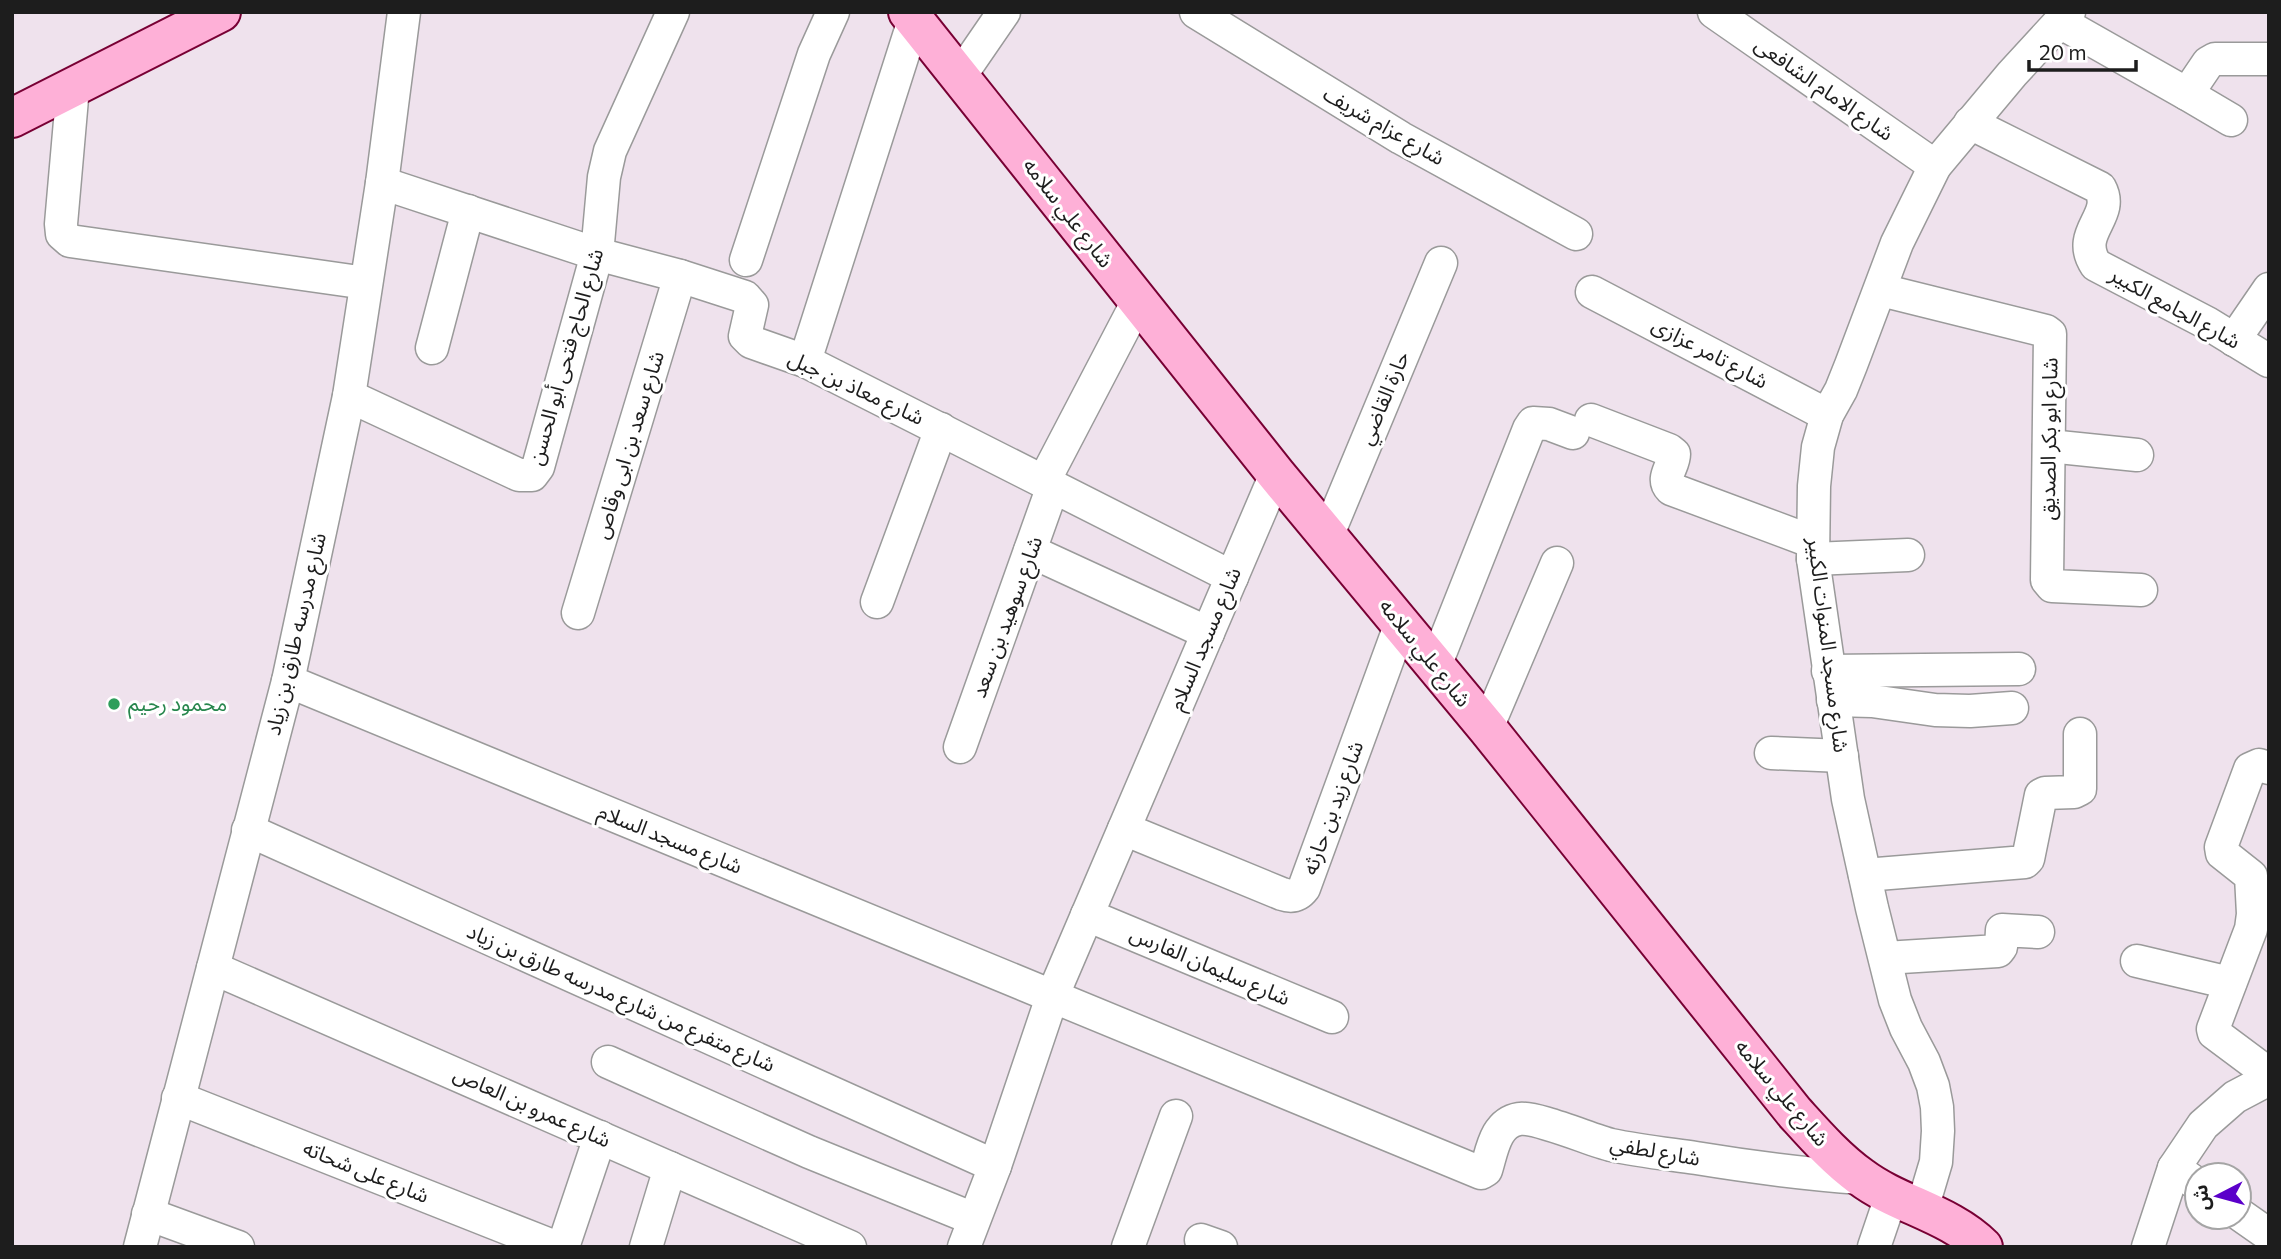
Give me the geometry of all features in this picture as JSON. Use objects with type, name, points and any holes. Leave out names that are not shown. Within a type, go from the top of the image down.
[{"type":"street","points":[[12,118],[220,12]]},
{"type":"street","name":"شارع مدرسه طارق بن زياد","points":[[140,1247],[288,681],[349,396],[382,183],[404,12]]},
{"type":"street","name":"شارع الحاج فتحى أبو الحسن","points":[[349,396],[519,475],[532,475],[538,467],[597,254],[604,177],[610,151],[673,12]]},
{"type":"street","points":[[746,260],[814,54],[832,12]]},
{"type":"street","points":[[960,76],[1004,12]]},
{"type":"street","name":"شارع عزام شريف","points":[[1196,12],[1401,138],[1576,234]]},
{"type":"street","name":"شارع الامام الشافعى","points":[[1714,12],[1935,166]]},
{"type":"street","points":[[805,361],[911,16]]},
{"type":"street","name":"شارع علي سلامه","points":[[911,16],[1276,474],[1401,623],[1795,1113],[1822,1142],[1892,1194],[1952,1223],[1983,1247]]},
{"type":"street","points":[[2064,17],[2231,120]]},
{"type":"street","name":"شارع مسجد المنوات الكبير","points":[[1874,1247],[1892,1194],[1936,1161],[1937,1107],[1924,1062],[1895,1000],[1848,799],[1813,551],[1814,486],[1818,447],[1827,415],[1841,390],[1897,243],[1935,166],[1970,122],[2064,17]]},
{"type":"street","points":[[2187,94],[2208,63],[2215,59],[2269,59]]},
{"type":"street","points":[[73,87],[61,229],[62,234],[70,241],[366,283]]},
{"type":"street","name":"شارع الجامع الكبير","points":[[1970,122],[2100,188],[2105,204],[2090,239],[2089,249],[2096,265],[2207,323],[2269,361]]},
{"type":"street","name":"شارع معاذ بن جبل","points":[[382,183],[597,254],[748,298],[752,305],[745,332],[747,340],[805,361],[1232,577]]},
{"type":"street","points":[[432,348],[468,211]]},
{"type":"street","name":"حارة القاضي","points":[[1328,534],[1441,262]]},
{"type":"street","name":"شارع سعد بن ابى وقاص","points":[[578,613],[680,276]]},
{"type":"street","points":[[2234,340],[2269,289]]},
{"type":"street","name":"شارع ابو بكر الصديق","points":[[1881,290],[2050,334],[2049,584],[2141,590]]},
{"type":"street","name":"شارع تامر عزازى","points":[[1592,292],[1827,415]]},
{"type":"street","name":"شارع سوهيد بن سعد","points":[[960,747],[1030,551],[1049,483],[1138,301]]},
{"type":"street","points":[[1435,666],[1532,423],[1582,427],[1669,450],[1674,454],[1674,461],[1666,479],[1671,489],[1813,551],[1908,555]]},
{"type":"street","points":[[877,602],[941,429]]},
{"type":"street","points":[[2049,446],[2137,455]]},
{"type":"street","name":"شارع مسجد السلام","points":[[969,1239],[1052,997],[1276,474]]},
{"type":"street","points":[[1030,551],[1208,633]]},
{"type":"street","points":[[1487,729],[1557,563]]},
{"type":"street","name":"شارع زيد بن حارثه","points":[[1124,829],[1282,894],[1294,896],[1300,893],[1401,623]]},
{"type":"street","points":[[1831,686],[2019,669]]},
{"type":"street","name":"شارع مسجد السلام","points":[[288,681],[1425,1151],[1484,1172]]},
{"type":"street","points":[[1831,686],[1872,701],[1935,710],[2012,708]]},
{"type":"street","points":[[1865,875],[2025,862],[2028,859],[2042,795],[2074,793],[2080,789],[2080,734]]},
{"type":"street","points":[[1771,753],[1842,756]]},
{"type":"street","points":[[2269,768],[2259,765],[2250,769],[2221,847],[2222,853],[2250,874],[2252,922],[2213,1029],[2214,1033],[2269,1074]]},
{"type":"street","name":"شارع متفرع من شارع مدرسه طارق بن زياد","points":[[248,830],[995,1166]]},
{"type":"street","name":"شارع سليمان الفارس","points":[[1087,915],[1332,1017]]},
{"type":"street","points":[[1885,958],[1998,951],[2001,947],[2002,930],[2038,932]]},
{"type":"street","points":[[2137,961],[2230,983]]},
{"type":"street","name":"شارع عمرو بن العاص","points":[[213,968],[850,1247]]},
{"type":"street","points":[[608,1062],[810,1152],[969,1239]]},
{"type":"street","points":[[2190,1161],[2203,1125],[2235,1097],[2269,1079]]},
{"type":"street","name":"شارع على شحاته","points":[[178,1098],[555,1247]]},
{"type":"street","points":[[1128,1247],[1176,1116]]},
{"type":"street","name":"شارع لطفي","points":[[1484,1172],[1503,1126],[1520,1118],[1529,1118],[1639,1150],[1777,1170],[1892,1194]]},
{"type":"street","points":[[563,1247],[600,1137]]},
{"type":"street","points":[[646,1247],[670,1168]]},
{"type":"street","points":[[2148,1247],[2183,1180]]},
{"type":"street","points":[[148,1214],[238,1247]]},
{"type":"street","points":[[2253,1224],[2269,1235]]},
{"type":"place","name":"محمود رحيم","points":[[114,704]]}]
